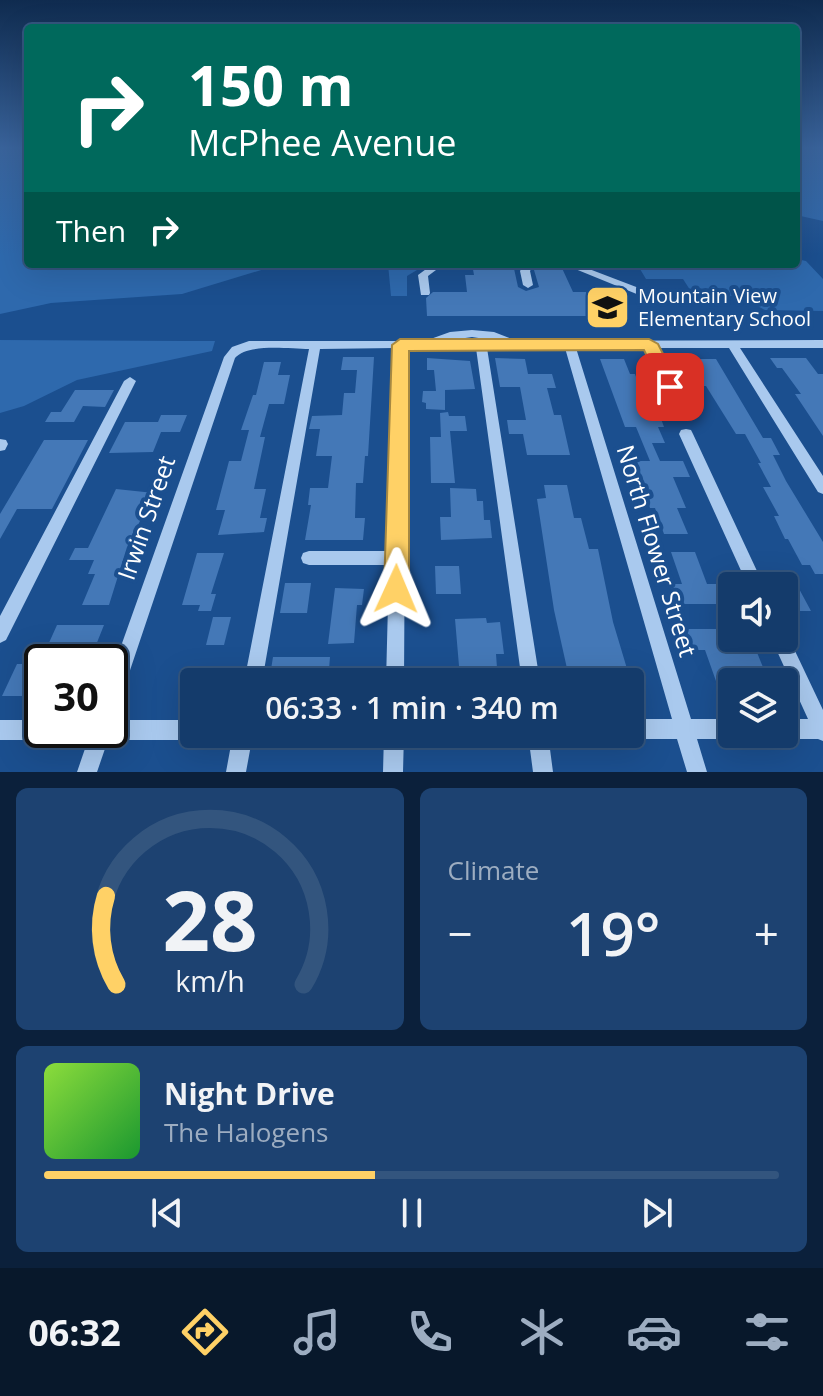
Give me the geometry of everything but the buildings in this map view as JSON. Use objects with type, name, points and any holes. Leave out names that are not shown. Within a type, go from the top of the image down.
[{"type":"street","points":[[425,293],[423,275],[433,268]]},
{"type":"street","points":[[527,268],[528,285]]},
{"type":"street","points":[[578,268],[648,295],[654,303]]},
{"type":"street","points":[[426,345],[450,335],[495,335],[515,345]]},
{"type":"street","name":"North Flower Street","points":[[569,344],[697,772]]},
{"type":"street","points":[[649,344],[670,387]]},
{"type":"street","points":[[732,344],[823,488]]},
{"type":"street","points":[[256,668],[315,345],[819,344],[823,355]]},
{"type":"street","name":"Irwin Street","points":[[128,651],[230,357],[236,350],[249,345],[315,345]]},
{"type":"street","points":[[395,668],[400,345]]},
{"type":"street","points":[[481,345],[529,668]]},
{"type":"street","points":[[0,634],[130,381]]},
{"type":"street","points":[[686,434],[750,572]]},
{"type":"street","points":[[309,558],[397,558]]},
{"type":"street","points":[[787,652],[823,730],[798,729]]},
{"type":"street","points":[[644,729],[718,729]]},
{"type":"street","points":[[0,730],[24,730]]},
{"type":"street","points":[[128,730],[180,730]]},
{"type":"street","points":[[87,772],[95,748]]},
{"type":"street","points":[[236,772],[240,748]]},
{"type":"street","points":[[393,772],[394,748]]},
{"type":"street","points":[[540,748],[543,772]]},
{"type":"shaded area","points":[[0,183],[24,183],[24,268],[268,268],[182,294],[51,303],[0,314]]},
{"type":"shaded area","points":[[800,183],[823,183],[823,221],[800,216]]},
{"type":"shaded area","points":[[800,260],[806,261],[823,279],[823,311],[765,310],[739,296],[694,296],[683,279],[646,279],[639,268],[800,268]]},
{"type":"shaded area","points":[[388,268],[420,268],[407,276],[407,296],[391,296]]},
{"type":"shaded area","points":[[0,340],[215,341],[212,351],[77,380],[24,406],[0,413]]},
{"type":"place","name":"Mountain View Elementary School","points":[[607,308]]},
{"type":"route","points":[[396,589],[400,345],[649,344],[670,387]]}]
